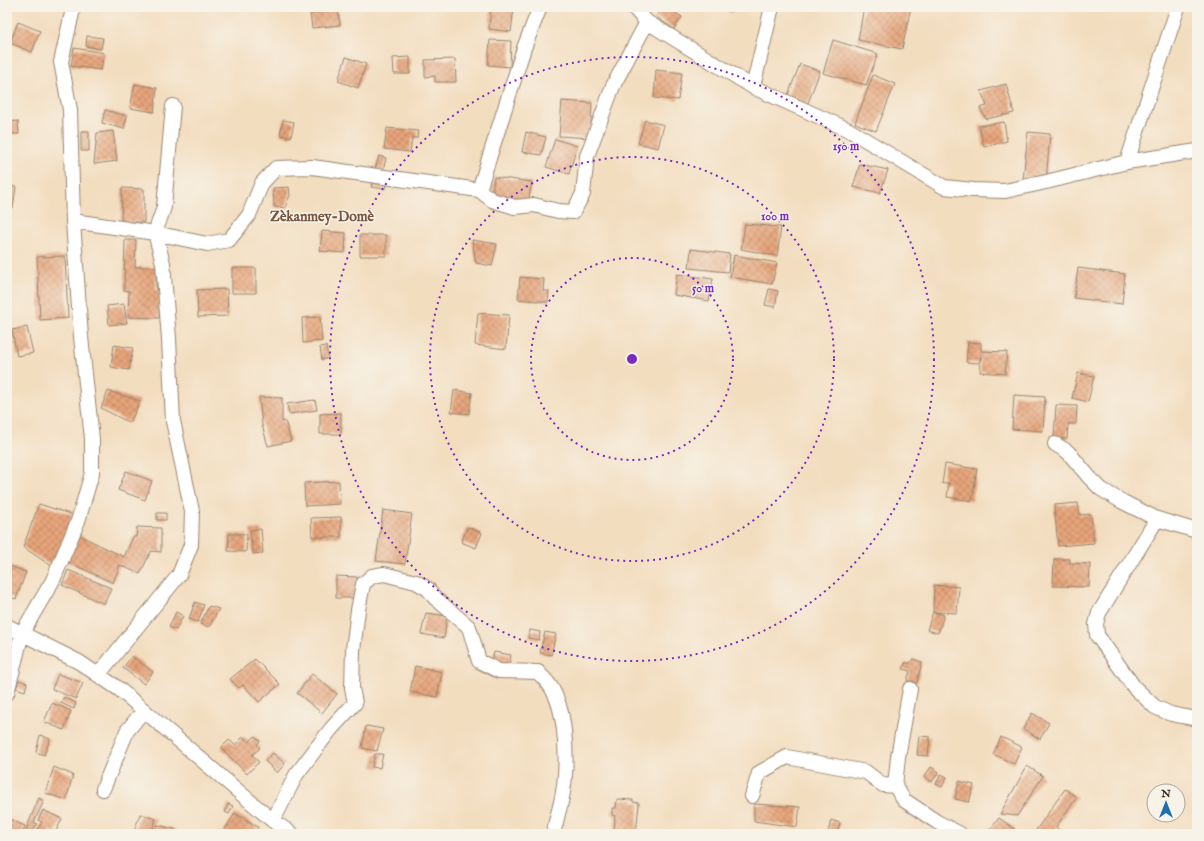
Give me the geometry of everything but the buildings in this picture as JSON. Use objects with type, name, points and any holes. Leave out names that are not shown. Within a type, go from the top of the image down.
[{"type":"street","points":[[7,693],[22,633],[56,573],[78,521],[92,473],[92,439],[81,337],[73,221],[70,110],[61,62],[72,16],[73,9],[71,7]]},
{"type":"street","points":[[479,190],[524,48],[540,7]]},
{"type":"street","points":[[633,7],[648,22],[753,87],[849,130],[944,187],[974,190],[1005,190],[1046,182],[1127,162],[1197,151]]},
{"type":"street","points":[[753,87],[772,7]]},
{"type":"street","points":[[1127,162],[1178,7]]},
{"type":"street","points":[[73,221],[155,233],[207,244],[229,240],[249,216],[262,183],[276,168],[312,167],[479,190],[492,200],[515,207],[534,205],[558,211],[574,212],[583,194],[587,156],[613,86],[648,22]]},
{"type":"street","points":[[98,675],[179,575],[191,545],[192,511],[173,422],[169,339],[163,263],[155,233],[164,208],[173,106]]},
{"type":"street","points":[[1055,444],[1068,452],[1088,477],[1101,489],[1157,519],[1197,531]]},
{"type":"street","points":[[1157,519],[1099,613],[1096,624],[1097,635],[1134,687],[1155,707],[1171,714],[1197,719]]},
{"type":"street","points":[[273,821],[296,775],[331,729],[355,704],[352,688],[353,650],[363,584],[372,576],[384,574],[416,582],[428,589],[435,598],[469,628],[479,661],[499,671],[538,672],[549,684],[560,706],[564,736],[562,796],[553,834]]},
{"type":"street","points":[[7,626],[79,662],[119,689],[273,821],[292,834]]},
{"type":"street","points":[[910,689],[898,757],[895,786],[904,800],[937,822],[960,834]]},
{"type":"street","points":[[103,789],[127,731],[144,710]]},
{"type":"street","points":[[752,796],[759,773],[787,757],[866,772],[883,785],[895,786]]},
{"type":"district","name":"Zèkanmey-Domè","points":[[322,217]]}]
